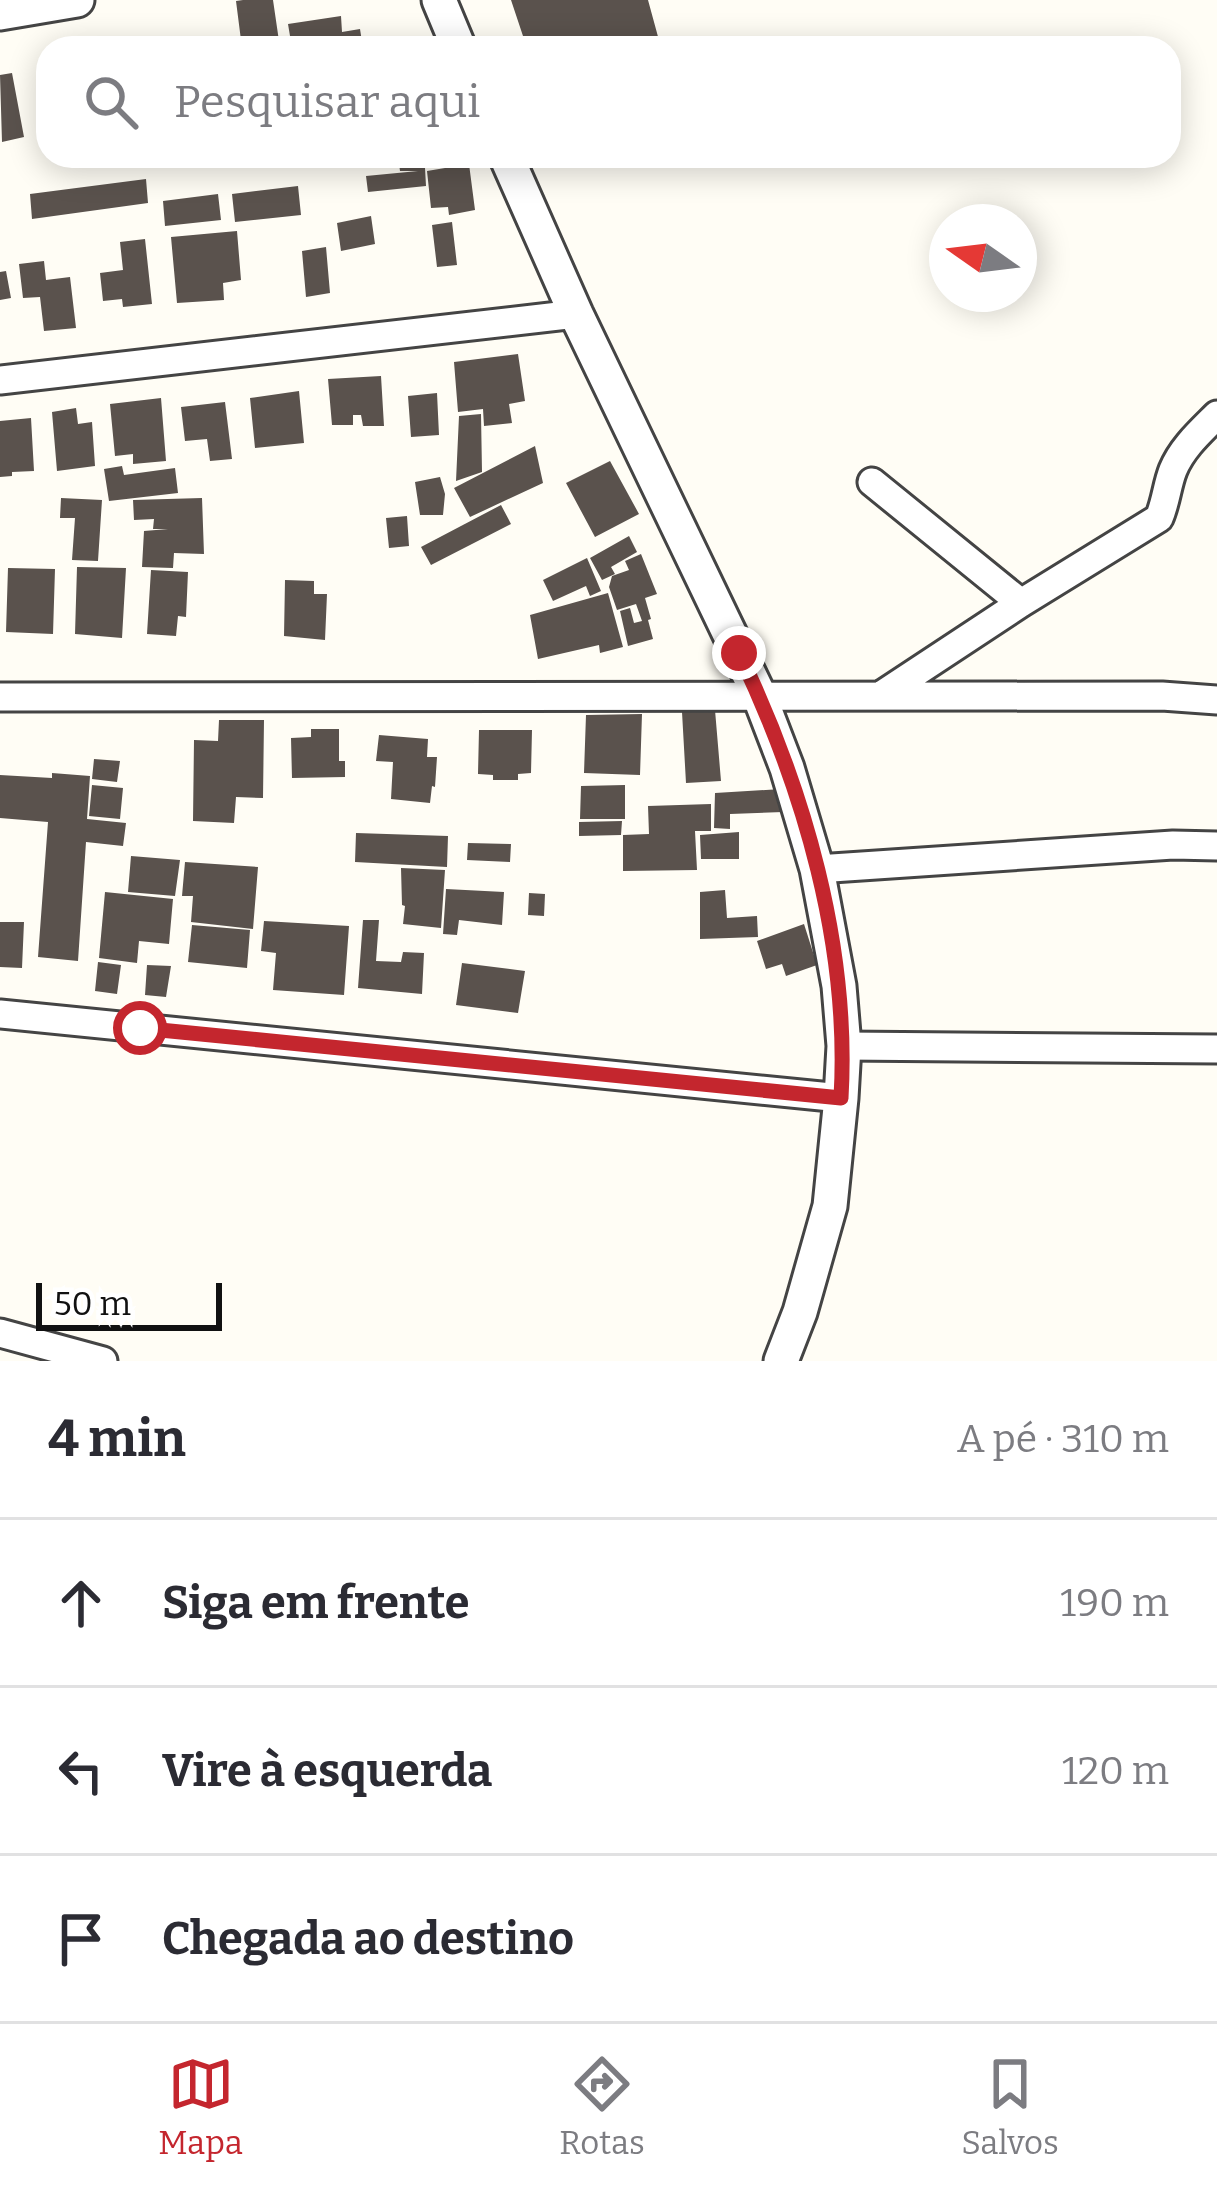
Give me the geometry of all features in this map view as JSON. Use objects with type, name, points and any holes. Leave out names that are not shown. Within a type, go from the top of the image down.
[{"type":"street","points":[[0,13],[77,0]]},
{"type":"street","points":[[439,0],[454,36]]},
{"type":"street","points":[[511,168],[759,695],[817,869],[839,986],[844,1046],[841,1098],[830,1206],[782,1361]]},
{"type":"street","points":[[0,380],[576,314]]},
{"type":"street","points":[[880,696],[1159,518],[1183,451],[1217,415]]},
{"type":"street","points":[[872,482],[1021,603]]},
{"type":"street","points":[[0,697],[1162,695],[1217,700]]},
{"type":"street","points":[[817,869],[1217,846]]},
{"type":"street","points":[[0,1014],[841,1098]]},
{"type":"street","points":[[844,1046],[1217,1049]]},
{"type":"street","points":[[0,1333],[103,1361]]},
{"type":"building","points":[[273,0],[278,36],[240,36],[236,1]]},
{"type":"building","points":[[511,0],[648,0],[658,36],[523,36]]},
{"type":"building","points":[[341,16],[342,32],[360,29],[361,36],[290,36],[288,24]]},
{"type":"building","points":[[12,73],[24,137],[2,142],[0,75]]},
{"type":"building","points":[[425,168],[426,186],[368,192],[366,176],[418,171],[400,171]]},
{"type":"building","points":[[470,168],[475,210],[449,215],[448,207],[431,208],[427,171]]},
{"type":"building","points":[[146,179],[148,203],[32,219],[30,194]]},
{"type":"building","points":[[298,186],[301,215],[235,222],[232,194]]},
{"type":"building","points":[[218,194],[221,220],[165,226],[163,201]]},
{"type":"building","points":[[371,216],[375,244],[341,251],[337,223]]},
{"type":"building","points":[[452,222],[457,265],[437,267],[432,225]]},
{"type":"building","points":[[237,231],[241,280],[223,283],[224,300],[177,303],[171,237]]},
{"type":"building","points":[[145,239],[152,304],[123,307],[122,299],[103,301],[100,273],[123,270],[120,242]]},
{"type":"building","points":[[326,247],[330,293],[306,297],[302,251]]},
{"type":"building","points":[[44,261],[46,280],[70,277],[76,328],[44,331],[40,297],[23,298],[19,264]]},
{"type":"building","points":[[6,271],[11,298],[0,300],[0,272]]},
{"type":"building","points":[[518,354],[525,401],[509,404],[512,423],[484,426],[483,409],[458,412],[454,362]]},
{"type":"building","points":[[381,376],[384,426],[363,426],[361,415],[353,415],[353,425],[332,425],[328,379]]},
{"type":"building","points":[[299,391],[304,443],[255,448],[250,398]]},
{"type":"building","points":[[437,393],[439,435],[411,437],[408,396]]},
{"type":"building","points":[[161,398],[166,461],[133,464],[133,454],[115,456],[110,404]]},
{"type":"building","points":[[225,402],[232,459],[210,461],[207,439],[185,441],[181,407]]},
{"type":"building","points":[[76,408],[78,424],[92,422],[95,466],[57,471],[52,412]]},
{"type":"building","points":[[481,414],[482,472],[456,481],[459,416]]},
{"type":"building","points":[[31,418],[34,471],[0,477],[0,421]]},
{"type":"building","points":[[535,446],[543,483],[470,517],[454,488]]},
{"type":"building","points":[[610,461],[639,514],[595,537],[566,483]]},
{"type":"building","points":[[122,466],[124,475],[175,468],[178,493],[109,501],[104,469]]},
{"type":"building","points":[[440,477],[445,494],[443,515],[420,515],[415,482]]},
{"type":"building","points":[[61,498],[102,500],[98,561],[72,560],[75,518],[60,518]]},
{"type":"building","points":[[202,498],[204,554],[174,553],[173,568],[142,567],[144,531],[168,529],[153,529],[154,519],[134,520],[133,500]]},
{"type":"building","points":[[501,505],[511,524],[431,565],[421,547]]},
{"type":"building","points":[[407,516],[409,546],[389,548],[386,518]]},
{"type":"building","points":[[629,536],[637,552],[611,567],[615,574],[602,580],[590,558]]},
{"type":"building","points":[[641,554],[657,594],[645,598],[653,639],[628,646],[620,611],[630,608],[634,623],[642,621],[636,604],[617,610],[609,587],[612,576],[629,570],[625,561]]},
{"type":"building","points":[[587,558],[601,591],[590,596],[586,586],[553,601],[543,580]]},
{"type":"building","points":[[77,567],[126,568],[122,638],[75,634]]},
{"type":"building","points":[[8,568],[55,569],[53,634],[6,632]]},
{"type":"building","points":[[151,570],[188,572],[186,617],[178,616],[176,636],[147,634]]},
{"type":"building","points":[[285,580],[314,581],[314,594],[327,594],[325,640],[284,636]]},
{"type":"building","points":[[608,593],[623,647],[600,653],[599,645],[538,659],[530,615]]},
{"type":"building","points":[[715,710],[721,781],[686,783],[682,712]]},
{"type":"building","points":[[642,714],[640,775],[584,773],[586,715]]},
{"type":"building","points":[[219,720],[264,720],[263,798],[236,797],[234,823],[193,821],[194,740],[218,741]]},
{"type":"building","points":[[311,729],[339,729],[339,761],[345,761],[345,777],[292,778],[291,738],[311,737]]},
{"type":"building","points":[[479,730],[532,730],[531,773],[518,774],[518,780],[493,780],[493,775],[478,774]]},
{"type":"building","points":[[379,735],[428,739],[427,757],[437,757],[430,803],[391,799],[393,762],[376,761]]},
{"type":"building","points":[[94,759],[120,761],[117,782],[92,779]]},
{"type":"building","points":[[52,773],[90,776],[87,819],[126,823],[123,846],[86,842],[78,961],[38,957],[48,822],[0,818],[0,775],[52,778]]},
{"type":"building","points":[[92,785],[123,788],[120,819],[89,816]]},
{"type":"building","points":[[625,785],[625,819],[580,819],[581,786]]},
{"type":"building","points":[[781,789],[783,812],[730,814],[730,829],[714,828],[715,793]]},
{"type":"building","points":[[711,804],[711,831],[695,831],[697,870],[623,871],[623,835],[649,834],[648,806]]},
{"type":"building","points":[[622,821],[621,835],[579,836],[579,822]]},
{"type":"building","points":[[739,832],[739,859],[701,859],[700,835]]},
{"type":"building","points":[[356,833],[448,836],[447,867],[355,862]]},
{"type":"building","points":[[468,843],[511,844],[510,862],[467,860]]},
{"type":"building","points":[[131,856],[180,860],[175,896],[128,892]]},
{"type":"building","points":[[185,862],[258,867],[253,929],[191,922],[193,896],[182,896]]},
{"type":"building","points":[[401,868],[445,870],[441,928],[403,924]]},
{"type":"building","points":[[446,889],[504,892],[502,925],[459,920],[457,935],[443,934]]},
{"type":"building","points":[[725,890],[727,918],[757,916],[758,937],[700,939],[700,892]]},
{"type":"building","points":[[105,892],[173,899],[169,944],[139,941],[137,963],[99,958]]},
{"type":"building","points":[[529,893],[545,894],[544,916],[528,915]]},
{"type":"building","points":[[363,920],[379,920],[376,961],[401,962],[403,952],[424,953],[422,994],[358,988]]},
{"type":"building","points":[[264,921],[349,926],[344,995],[273,990],[276,953],[261,951]]},
{"type":"building","points":[[0,922],[24,922],[22,968],[0,967]]},
{"type":"building","points":[[804,924],[817,965],[786,976],[782,964],[766,969],[757,941]]},
{"type":"building","points":[[192,925],[250,930],[247,968],[188,962]]},
{"type":"building","points":[[98,962],[121,965],[117,994],[95,991]]},
{"type":"building","points":[[462,963],[525,971],[518,1013],[456,1005]]},
{"type":"building","points":[[147,965],[171,966],[166,997],[145,995]]},
{"type":"route","points":[[140,1028],[841,1098],[844,1046],[839,986],[817,869],[787,768],[739,653]]}]
